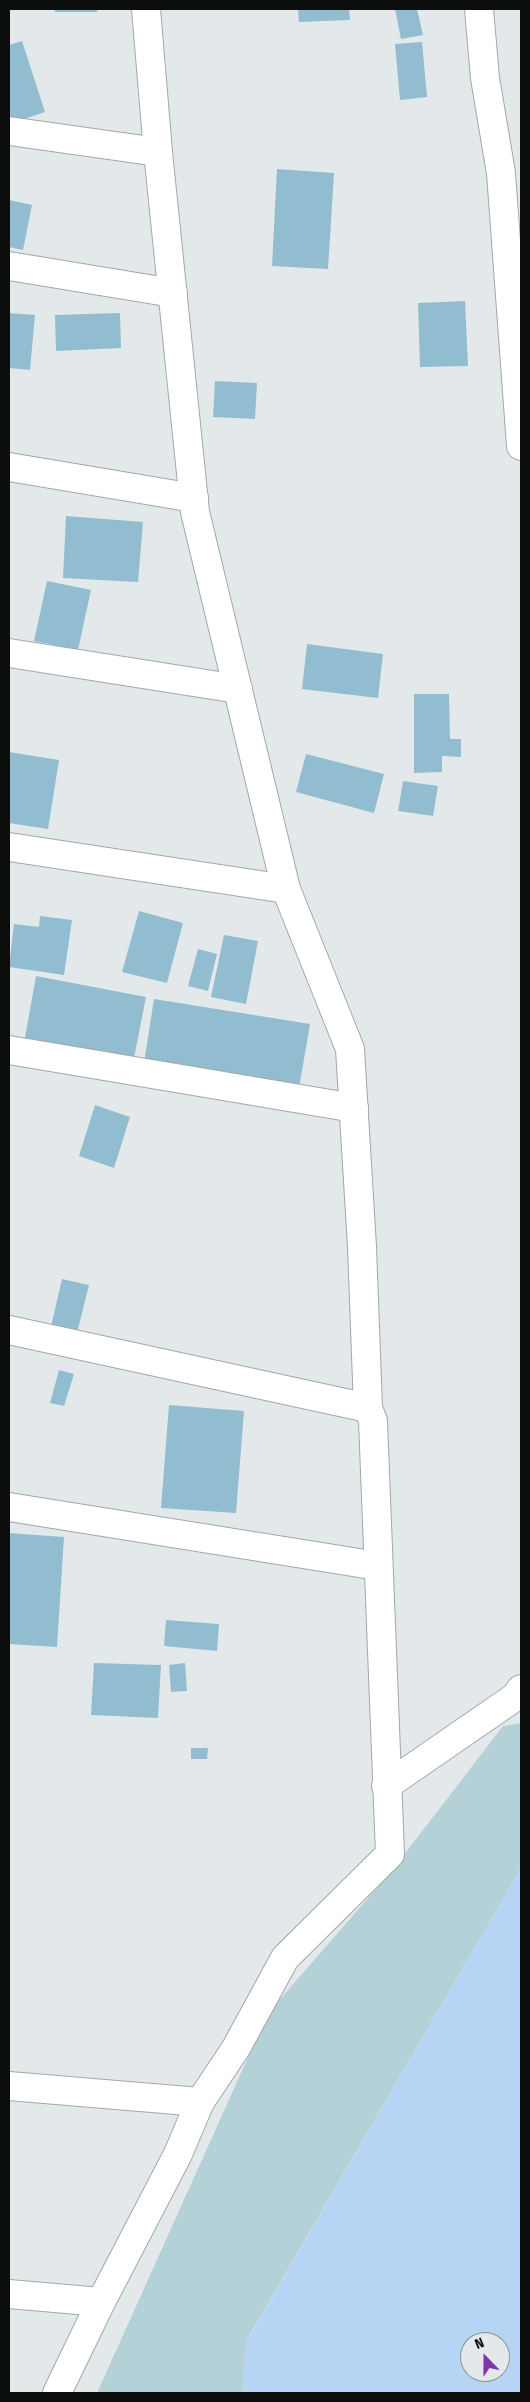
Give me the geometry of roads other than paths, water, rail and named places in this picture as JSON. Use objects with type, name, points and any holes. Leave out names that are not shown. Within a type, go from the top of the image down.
[{"type":"street","points":[[57,2393],[101,2302],[178,2154],[200,2102],[236,2048],[286,1958],[390,1854],[373,1420],[368,1408],[362,1247],[350,1049],[286,889],[194,498],[158,152],[146,9]]},
{"type":"street","points":[[479,9],[485,78],[511,174],[521,446]]},
{"type":"street","points":[[9,131],[158,152]]},
{"type":"street","points":[[9,266],[173,293]]},
{"type":"street","points":[[9,467],[194,498]]},
{"type":"street","points":[[9,653],[238,689]]},
{"type":"street","points":[[9,847],[286,889]]},
{"type":"street","points":[[9,1050],[354,1108]]},
{"type":"street","points":[[9,1330],[368,1408]]},
{"type":"street","points":[[9,1507],[378,1566]]},
{"type":"street","points":[[386,1786],[515,1697],[521,1689]]},
{"type":"street","points":[[9,2086],[200,2102]]},
{"type":"street","points":[[9,2294],[101,2302]]},
{"type":"water","points":[[521,1868],[521,2393],[242,2393],[247,2341]]}]
